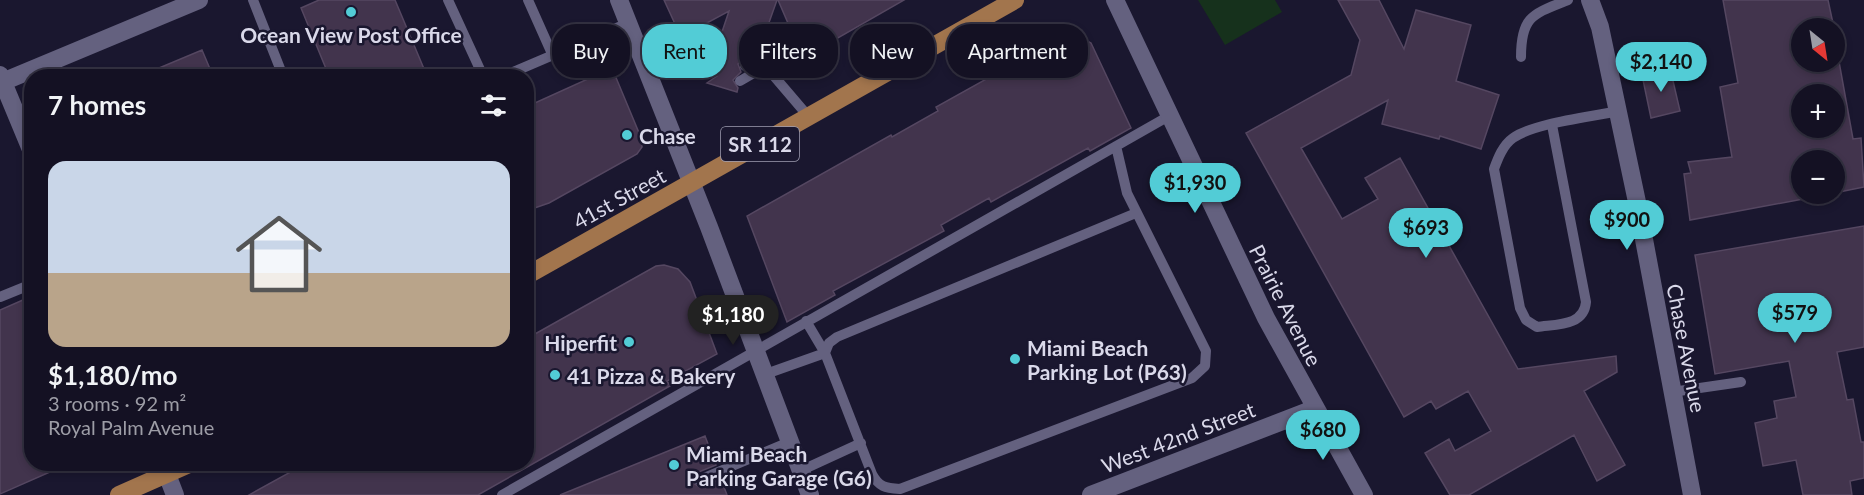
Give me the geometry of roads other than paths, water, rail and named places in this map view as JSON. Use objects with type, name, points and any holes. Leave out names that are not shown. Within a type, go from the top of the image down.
[{"type":"main road","name":"41st Street","points":[[534,271],[1015,0]]},
{"type":"main road","points":[[119,495],[161,471]]},
{"type":"street","points":[[28,69],[200,0]]},
{"type":"street","points":[[619,0],[642,57]]},
{"type":"street","name":"Prairie Avenue","points":[[1115,0],[1235,255],[1314,409],[1364,495]]},
{"type":"street","name":"Chase Avenue","points":[[1590,0],[1600,27],[1618,111],[1692,495]]},
{"type":"street","points":[[24,71],[1,80],[24,133]]},
{"type":"street","points":[[650,78],[810,495]]},
{"type":"street","name":"West 42nd Street","points":[[1091,495],[1314,409]]},
{"type":"street","points":[[166,471],[175,495]]},
{"type":"lane","points":[[253,0],[280,69]]},
{"type":"lane","points":[[448,0],[480,69]]},
{"type":"lane","points":[[528,0],[552,54]]},
{"type":"lane","points":[[1521,57],[1521,34],[1532,14],[1568,0]]},
{"type":"lane","points":[[521,69],[552,56]]},
{"type":"lane","points":[[740,81],[745,78]]},
{"type":"lane","points":[[776,78],[808,117]]},
{"type":"lane","points":[[1552,125],[1586,302],[1585,312],[1578,320],[1537,327],[1526,320],[1520,308],[1494,169],[1500,153],[1512,138],[1526,131],[1552,125],[1618,111]]},
{"type":"lane","points":[[502,495],[1169,116]]},
{"type":"lane","points":[[806,321],[825,353],[877,483],[885,488],[900,489],[1192,378],[1205,366],[1206,351],[1127,193],[1116,146]]},
{"type":"lane","points":[[763,375],[825,353],[829,343],[837,336],[1136,213]]},
{"type":"lane","points":[[0,297],[24,287]]},
{"type":"lane","points":[[1672,392],[1741,382]]},
{"type":"lane","points":[[699,480],[789,442]]},
{"type":"lane","points":[[800,471],[861,443]]},
{"type":"place","name":"Ocean View Post Office","points":[[351,12]]},
{"type":"place","name":"Chase","points":[[627,135]]},
{"type":"place","name":"Hiperfit","points":[[629,342]]},
{"type":"place","name":"Miami Beach Parking Lot (P63)","points":[[1015,359]]},
{"type":"place","name":"41 Pizza & Bakery","points":[[555,375]]},
{"type":"place","name":"Miami Beach Parking Garage (G6)","points":[[674,465]]}]
